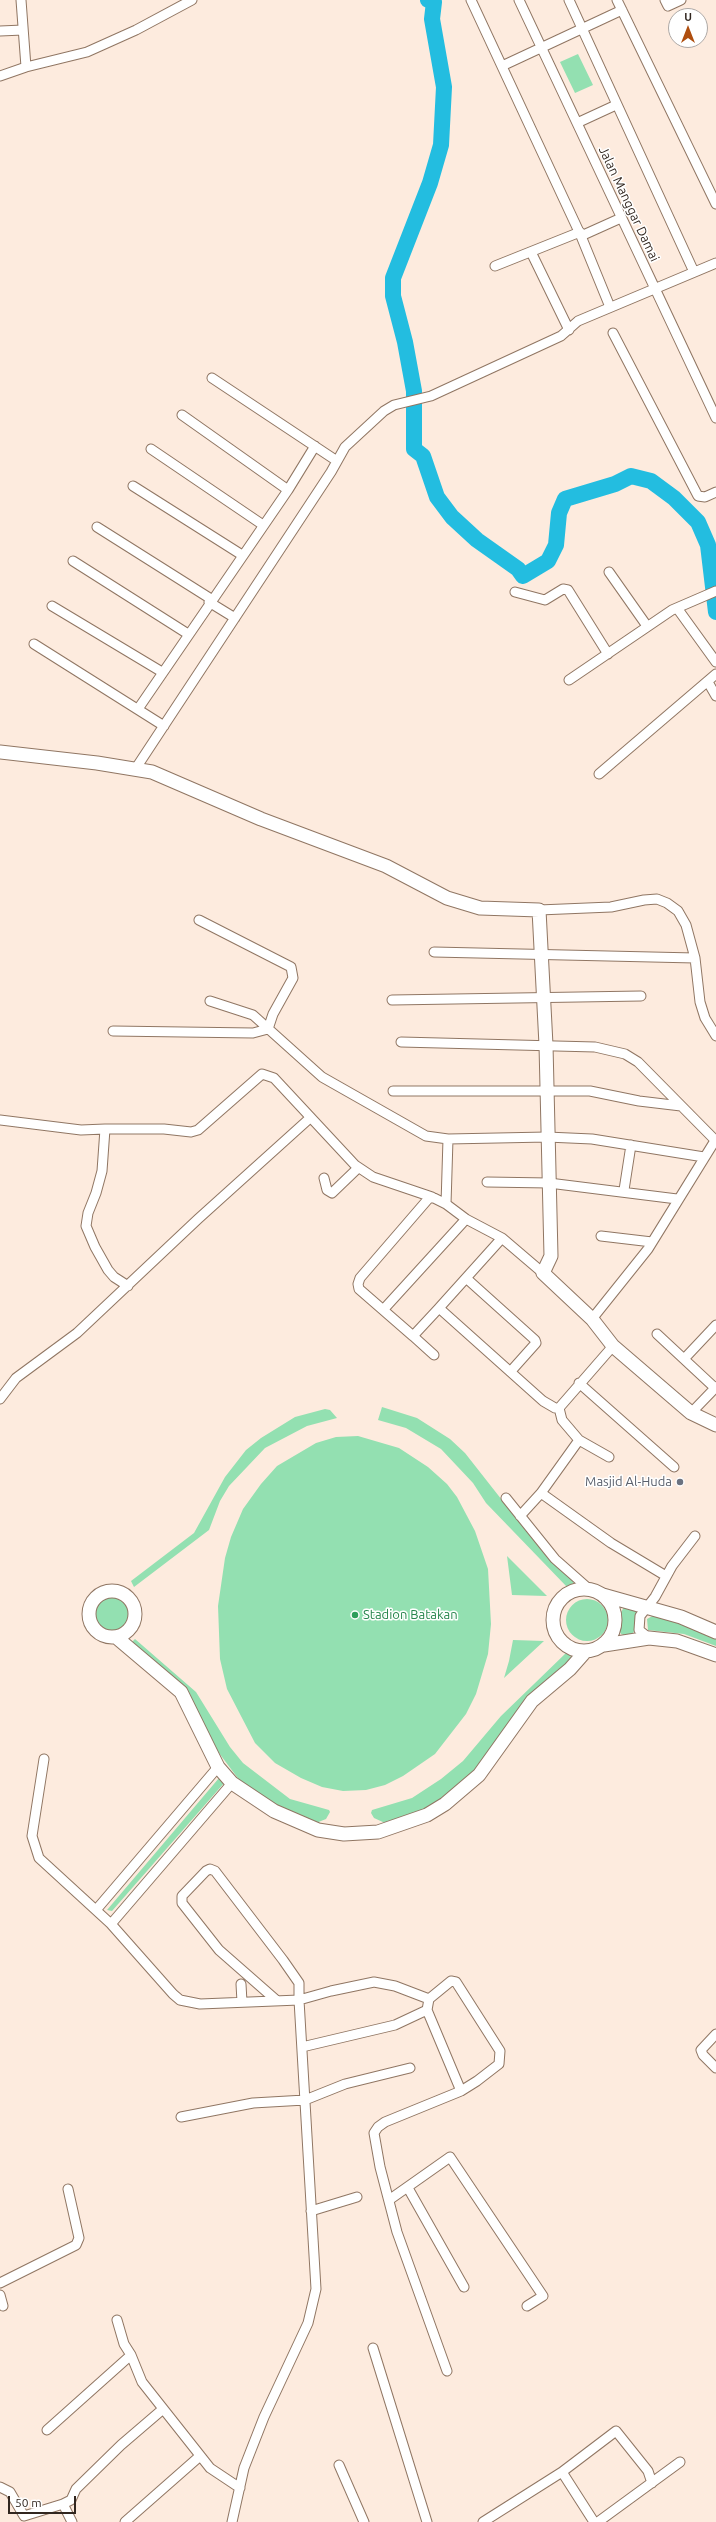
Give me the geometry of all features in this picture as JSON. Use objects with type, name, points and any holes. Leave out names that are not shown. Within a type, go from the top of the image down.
[{"type":"street","points":[[21,0],[22,30],[26,67]]},
{"type":"street","points":[[0,76],[26,67],[92,50],[136,30],[192,0]]},
{"type":"street","points":[[471,0],[580,234],[610,307]]},
{"type":"street","name":"Jalan Manggar Damai","points":[[519,0],[654,290],[716,418]]},
{"type":"street","points":[[569,0],[694,272]]},
{"type":"street","points":[[618,0],[716,204]]},
{"type":"street","points":[[665,0],[668,6],[681,0]]},
{"type":"street","points":[[502,66],[622,10]]},
{"type":"street","points":[[0,31],[22,30]]},
{"type":"street","points":[[577,123],[616,105]]},
{"type":"street","points":[[495,266],[621,218]]},
{"type":"street","points":[[531,252],[569,330]]},
{"type":"street","points":[[136,768],[345,447],[384,411],[394,405],[431,396],[561,336],[578,321],[716,263]]},
{"type":"street","points":[[613,333],[698,496],[704,497],[716,492]]},
{"type":"street","points":[[212,378],[337,461]]},
{"type":"street","points":[[182,415],[288,490]]},
{"type":"street","points":[[138,709],[210,601],[288,490],[315,446]]},
{"type":"street","points":[[151,450],[263,525]]},
{"type":"street","points":[[133,486],[242,556]]},
{"type":"street","points":[[97,527],[235,618]]},
{"type":"street","points":[[73,561],[188,634]]},
{"type":"street","points":[[609,572],[647,626]]},
{"type":"street","points":[[515,592],[545,600],[563,589],[568,590],[608,654]]},
{"type":"street","points":[[569,680],[647,626],[688,602],[716,591]]},
{"type":"street","points":[[52,606],[162,672]]},
{"type":"street","points":[[677,608],[716,662]]},
{"type":"street","points":[[34,644],[164,726]]},
{"type":"street","points":[[599,774],[716,674]]},
{"type":"street","points":[[708,682],[716,696]]},
{"type":"street","points":[[0,752],[136,768],[152,772],[261,819],[386,866],[447,898],[480,908],[539,910],[611,907],[631,902],[657,900],[668,903],[678,912],[686,925],[695,958],[700,1002],[705,1018],[716,1036]]},
{"type":"street","points":[[539,910],[546,1045],[549,1183],[547,1264]]},
{"type":"street","points":[[199,920],[291,967],[293,978],[273,1014],[268,1030]]},
{"type":"street","points":[[434,952],[695,958]]},
{"type":"street","points":[[392,1000],[641,996]]},
{"type":"street","points":[[210,1001],[253,1015],[322,1077],[426,1136],[448,1139],[547,1137],[592,1139],[704,1157]]},
{"type":"street","points":[[113,1031],[253,1033],[268,1030]]},
{"type":"street","points":[[401,1042],[595,1047],[626,1054],[638,1062],[716,1139],[652,1242],[616,1291],[592,1319]]},
{"type":"street","points":[[0,1120],[81,1130],[164,1129],[191,1132],[198,1130],[262,1074],[274,1078],[358,1168],[379,1179],[446,1204],[466,1219],[547,1264],[613,1346],[691,1413],[716,1425]]},
{"type":"street","points":[[393,1092],[590,1091],[639,1101],[681,1106]]},
{"type":"street","points":[[0,1399],[16,1378],[77,1333],[198,1218],[310,1118]]},
{"type":"street","points":[[105,1129],[102,1171],[96,1193],[88,1213],[86,1226],[95,1247],[108,1270],[128,1286]]},
{"type":"street","points":[[446,1204],[448,1139]]},
{"type":"street","points":[[624,1190],[631,1145]]},
{"type":"street","points":[[324,1178],[327,1190],[332,1193],[358,1168]]},
{"type":"street","points":[[487,1182],[549,1183],[624,1190],[678,1199]]},
{"type":"street","points":[[432,1198],[429,1198],[360,1278],[358,1284],[359,1289],[434,1355]]},
{"type":"street","points":[[383,1310],[466,1219]]},
{"type":"street","points":[[601,1236],[652,1242]]},
{"type":"street","points":[[413,1336],[502,1238]]},
{"type":"street","points":[[466,1278],[535,1340],[536,1343],[511,1371]]},
{"type":"street","points":[[439,1308],[543,1401],[558,1408],[565,1424],[579,1440],[608,1457]]},
{"type":"street","points":[[684,1359],[716,1325]]},
{"type":"street","points":[[657,1334],[716,1387],[691,1413]]},
{"type":"street","points":[[558,1408],[613,1346]]},
{"type":"street","points":[[579,1383],[674,1467]]},
{"type":"street","points":[[520,1516],[541,1493],[579,1440]]},
{"type":"street","points":[[541,1493],[605,1540],[666,1576]]},
{"type":"street","points":[[506,1498],[555,1559],[589,1589],[603,1595],[681,1617],[716,1632]]},
{"type":"street","points":[[649,1638],[639,1630],[640,1616],[646,1606],[655,1598],[666,1576],[695,1536]]},
{"type":"street","points":[[585,1652],[571,1649],[560,1640],[553,1624],[553,1614],[562,1598],[570,1592],[589,1589]]},
{"type":"street","points":[[603,1595],[611,1604],[616,1615],[616,1626],[611,1638],[604,1645]]},
{"type":"street","points":[[116,1637],[181,1692],[218,1767],[232,1783],[274,1811],[318,1830],[344,1834],[378,1832],[404,1824],[427,1815],[463,1791],[480,1775],[532,1701],[570,1669],[585,1652],[604,1645],[649,1638],[677,1641],[716,1655]]},
{"type":"street","points":[[44,1759],[32,1836],[34,1848],[39,1858],[111,1924],[180,2000],[200,2004],[299,2000],[331,1991],[374,1982],[395,1986],[429,1999]]},
{"type":"street","points":[[96,1910],[218,1767]]},
{"type":"street","points":[[111,1924],[232,1783]]},
{"type":"street","points":[[232,2522],[244,2468],[264,2417],[308,2323],[314,2301],[316,2267],[311,2211],[299,1983],[215,1871],[210,1869],[206,1871],[182,1896],[182,1903],[219,1950],[276,2000]]},
{"type":"street","points":[[446,2371],[397,2232],[388,2200],[374,2134],[378,2127],[461,2091],[499,2064],[500,2051],[456,1982],[448,1982],[429,1999],[427,2010],[461,2091]]},
{"type":"street","points":[[241,1984],[242,2002]]},
{"type":"street","points":[[302,2047],[395,2025],[427,2010]]},
{"type":"street","points":[[716,2034],[701,2050],[716,2068]]},
{"type":"street","points":[[181,2117],[253,2103],[305,2100],[345,2084],[410,2068]]},
{"type":"street","points":[[388,2200],[408,2188],[450,2157],[543,2296],[527,2306]]},
{"type":"street","points":[[408,2188],[464,2287]]},
{"type":"street","points":[[0,2283],[76,2245],[79,2238],[68,2189]]},
{"type":"street","points":[[311,2211],[357,2197]]},
{"type":"street","points":[[0,2295],[3,2306]]},
{"type":"street","points":[[117,2320],[142,2382],[210,2468],[240,2488]]},
{"type":"street","points":[[373,2348],[427,2522]]},
{"type":"street","points":[[47,2430],[131,2355]]},
{"type":"street","points":[[0,2487],[10,2492],[24,2516],[63,2504],[71,2500],[76,2489],[163,2409]]},
{"type":"street","points":[[483,2522],[562,2472],[616,2431],[650,2474],[652,2483]]},
{"type":"street","points":[[125,2522],[200,2456]]},
{"type":"street","points":[[598,2522],[680,2462]]},
{"type":"street","points":[[339,2465],[364,2522]]},
{"type":"street","points":[[562,2472],[594,2522]]},
{"type":"street","points":[[63,2504],[72,2522]]},
{"type":"green space","points":[[578,54],[593,85],[575,93],[560,62]]},
{"type":"green space","points":[[382,1407],[417,1418],[450,1439],[465,1453],[542,1551],[573,1578],[574,1582],[570,1587],[567,1587],[486,1503],[473,1483],[441,1449],[406,1428],[378,1420]]},
{"type":"green space","points":[[325,1409],[330,1410],[337,1418],[307,1426],[265,1448],[229,1486],[220,1501],[209,1530],[134,1587],[131,1581],[194,1533],[225,1477],[246,1450],[261,1438],[295,1417]]},
{"type":"green space","name":"Stadion Batakan","points":[[358,1436],[399,1448],[428,1467],[447,1484],[457,1497],[475,1531],[488,1569],[491,1624],[488,1654],[476,1694],[466,1714],[435,1754],[403,1776],[385,1785],[366,1790],[343,1791],[322,1787],[301,1778],[275,1763],[255,1743],[227,1689],[220,1659],[218,1606],[225,1558],[231,1537],[243,1509],[261,1484],[277,1466],[316,1443],[336,1437]]},
{"type":"green space","points":[[507,1556],[547,1596],[512,1595]]},
{"type":"green space","points":[[111,1593],[126,1599],[132,1614],[126,1629],[111,1635],[96,1629],[90,1614],[96,1599]]},
{"type":"green space","points":[[587,1599],[602,1605],[608,1620],[602,1635],[587,1641],[572,1635],[566,1620],[572,1605]]},
{"type":"green space","points":[[624,1607],[635,1610],[638,1615],[636,1629],[632,1634],[626,1636],[621,1634],[619,1630],[622,1619],[620,1614]]},
{"type":"green space","points":[[656,1614],[716,1636],[716,1646],[684,1634],[648,1630],[647,1619]]},
{"type":"green space","points":[[135,1639],[196,1692],[230,1747],[243,1763],[290,1799],[329,1810],[330,1812],[326,1819],[316,1823],[277,1807],[240,1781],[213,1745],[198,1717],[190,1694],[131,1643]]},
{"type":"green space","points":[[513,1640],[544,1641],[504,1678],[509,1661]]},
{"type":"green space","points":[[566,1653],[573,1658],[475,1771],[448,1794],[423,1810],[385,1823],[374,1818],[371,1813],[372,1810],[412,1798],[441,1779],[463,1761],[501,1716]]},
{"type":"green space","points":[[219,1778],[225,1782],[112,1911],[107,1910]]},
{"type":"waterway","points":[[428,0],[434,2],[432,19],[444,87],[441,145],[430,183],[393,278],[393,296],[405,342],[414,391],[414,449],[423,456],[437,497],[452,517],[477,540],[518,569],[523,576],[548,561],[556,545],[559,513],[565,499],[615,484],[631,476],[651,481],[674,498],[698,522],[708,545],[716,612]]},
{"type":"place","name":"Masjid Al-Huda","points":[[680,1482]]},
{"type":"place","name":"Stadion Batakan","points":[[355,1615]]}]
